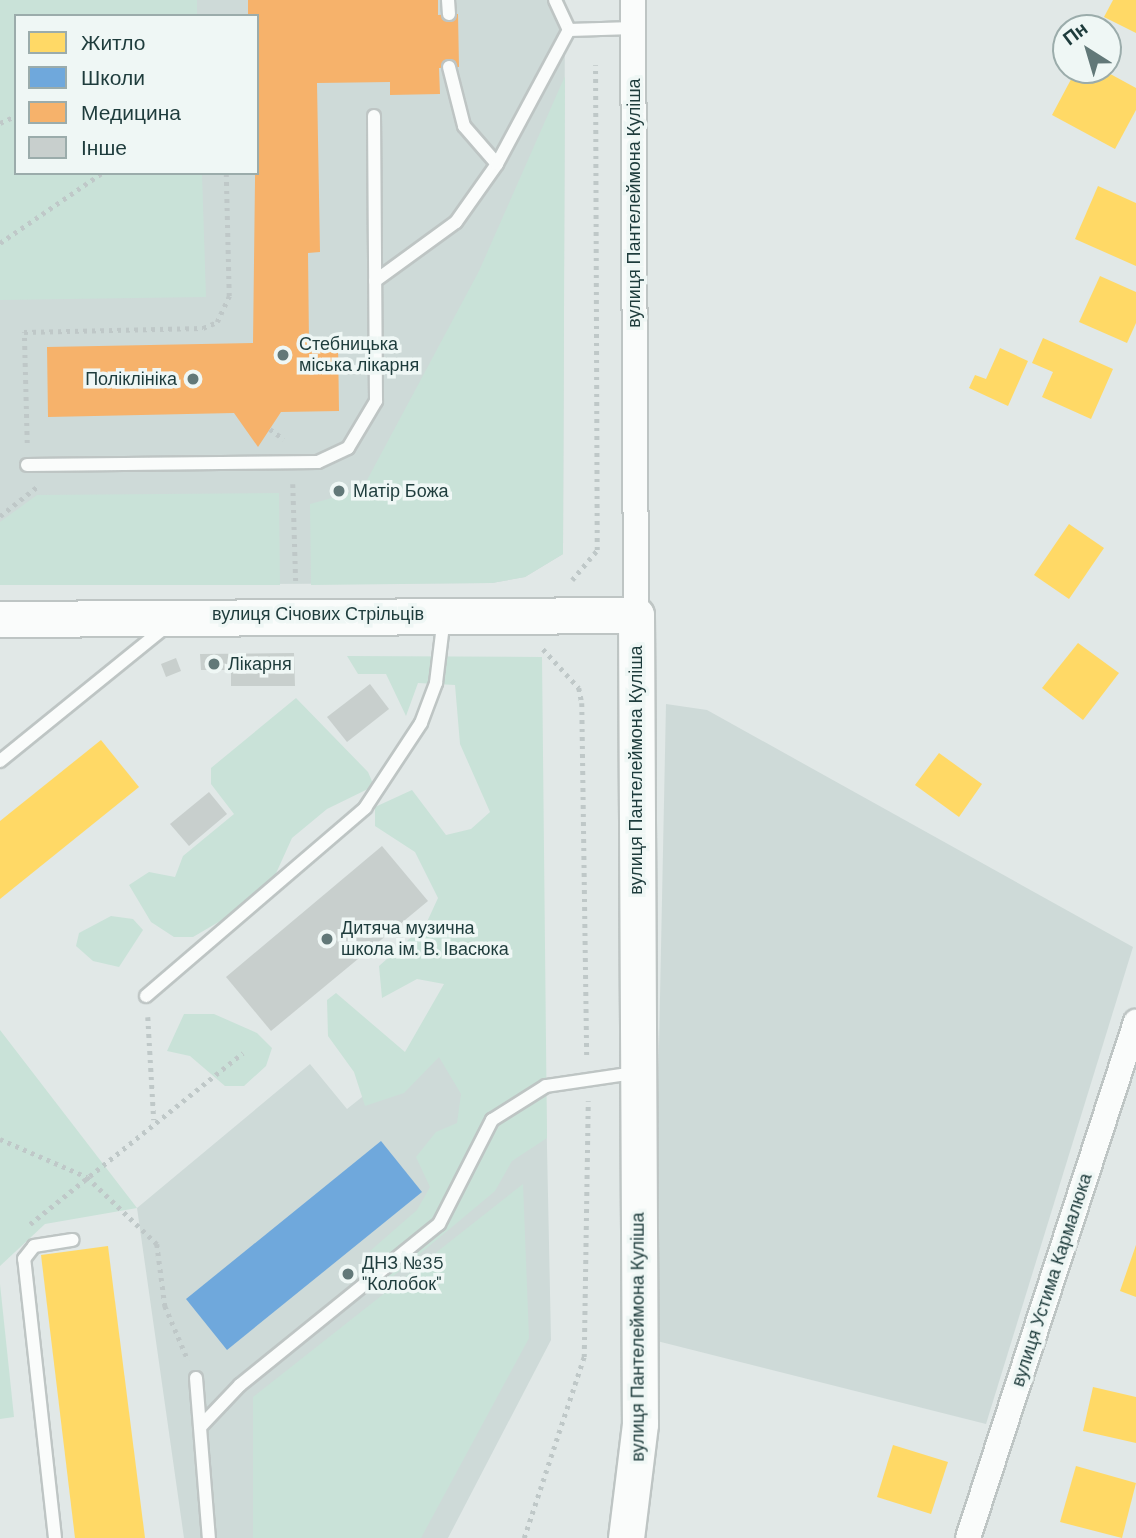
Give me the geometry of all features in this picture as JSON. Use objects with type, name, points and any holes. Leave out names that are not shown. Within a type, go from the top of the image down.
[{"type":"street","name":"вулиця Пантелеймона Куліша","points":[[626,1538],[640,1424],[633,0]]},
{"type":"street","name":"вулиця Січових Стрільців","points":[[0,619],[185,613],[636,615]]},
{"type":"street","name":"вулиця Устима Кармалюка","points":[[968,1538],[1136,1022]]},
{"type":"lane","points":[[448,0],[449,15]]},
{"type":"lane","points":[[555,0],[569,30]]},
{"type":"lane","points":[[569,30],[633,28]]},
{"type":"lane","points":[[375,281],[456,222],[497,164],[569,30]]},
{"type":"lane","points":[[449,67],[464,126],[497,164]]},
{"type":"lane","points":[[27,465],[318,462],[348,448],[368,424],[376,401],[374,116]]},
{"type":"lane","points":[[0,761],[185,613]]},
{"type":"lane","points":[[146,996],[365,808],[421,723],[436,683],[444,615]]},
{"type":"lane","points":[[201,1426],[240,1385],[439,1224],[492,1120],[546,1086],[587,1075],[638,1073]]},
{"type":"lane","points":[[55,1538],[24,1259],[34,1246],[73,1240]]},
{"type":"lane","points":[[196,1378],[209,1538]]},
{"type":"path","points":[[565,584],[583,573],[597,550],[595,65]]},
{"type":"path","points":[[0,243],[99,175]]},
{"type":"path","points":[[27,465],[24,332],[204,328],[217,322],[229,296],[226,175]]},
{"type":"path","points":[[270,429],[284,439],[292,462],[297,596]]},
{"type":"path","points":[[0,516],[35,491],[51,464]]},
{"type":"path","points":[[524,1538],[584,1357],[587,1075],[582,703],[579,688],[541,648]]},
{"type":"path","points":[[146,996],[155,1121]]},
{"type":"path","points":[[19,1233],[155,1121],[243,1053]]},
{"type":"path","points":[[0,1139],[87,1177],[157,1244],[165,1306],[196,1378]]},
{"type":"shaded area","name":"Стебницька міська лікарня","points":[[0,0],[565,0],[563,554],[525,577],[492,583],[0,585]]},
{"type":"shaded area","points":[[666,704],[707,710],[1133,947],[986,1424],[653,1340]]},
{"type":"shaded area","name":"ДНЗ №35 \"Колобок\"","points":[[543,953],[551,1340],[448,1538],[184,1538],[137,1208],[310,1064],[347,1109]]},
{"type":"green space","points":[[0,0],[197,0],[197,14],[14,14],[14,175],[202,175],[206,297],[0,300]]},
{"type":"green space","points":[[565,76],[563,554],[525,577],[492,583],[311,585],[310,504],[354,492],[366,482],[479,271]]},
{"type":"green space","points":[[279,493],[280,585],[0,585],[0,522],[37,495]]},
{"type":"green space","points":[[347,656],[542,657],[547,1138],[512,1161],[495,1191],[384,1284],[370,1251],[417,1210],[430,1187],[416,1157],[436,1132],[457,1123],[461,1094],[439,1057],[404,1093],[365,1106],[354,1072],[328,1036],[327,1000],[336,993],[405,1052],[444,984],[417,979],[382,998],[379,966],[426,924],[438,898],[415,852],[375,826],[375,807],[412,790],[446,835],[471,829],[490,812],[460,744],[455,685],[418,683],[406,716],[386,674],[358,674]]},
{"type":"green space","points":[[296,698],[368,772],[374,786],[327,809],[292,838],[273,880],[234,913],[193,937],[174,937],[151,922],[129,885],[149,872],[175,877],[183,856],[234,814],[211,784],[211,768]]},
{"type":"green space","points":[[111,916],[133,919],[143,930],[119,967],[93,961],[76,946],[79,933]]},
{"type":"green space","points":[[184,1014],[214,1014],[257,1033],[272,1048],[266,1066],[244,1086],[225,1086],[190,1056],[167,1051]]},
{"type":"green space","points":[[0,1030],[137,1208],[45,1224],[0,1266]]},
{"type":"green space","points":[[523,1184],[529,1338],[421,1538],[253,1538],[253,1397]]},
{"type":"green space","points":[[0,1284],[14,1417],[0,1419]]},
{"type":"building: Житло","points":[[1113,0],[1136,0],[1136,33],[1122,26],[1122,14],[1106,14]]},
{"type":"building: Житло","points":[[1122,80],[1136,88],[1136,110],[1115,149],[1052,115],[1069,84],[1122,84]]},
{"type":"building: Житло","points":[[1098,186],[1136,203],[1136,266],[1075,239]]},
{"type":"building: Житло","points":[[1100,276],[1136,292],[1136,323],[1127,343],[1079,322]]},
{"type":"building: Житло","points":[[1043,338],[1113,369],[1091,419],[1042,397],[1053,372],[1032,363]]},
{"type":"building: Житло","points":[[1000,348],[1028,361],[1008,406],[969,388],[975,375],[986,379]]},
{"type":"building: Житло","points":[[1069,524],[1104,548],[1069,599],[1034,575]]},
{"type":"building: Житло","points":[[1078,643],[1119,673],[1083,720],[1042,688]]},
{"type":"building: Житло","points":[[101,740],[139,787],[0,899],[0,821]]},
{"type":"building: Житло","points":[[939,753],[982,784],[959,817],[915,785]]},
{"type":"building: Житло","points":[[1136,1245],[1136,1297],[1120,1291]]},
{"type":"building: Житло","points":[[108,1246],[145,1538],[75,1538],[41,1255]]},
{"type":"building: Житло","points":[[1093,1387],[1136,1397],[1136,1443],[1083,1431]]},
{"type":"building: Житло","points":[[893,1445],[948,1462],[931,1514],[877,1497]]},
{"type":"building: Житло","points":[[1076,1466],[1136,1483],[1122,1538],[1060,1522]]},
{"type":"building: Школи","points":[[381,1141],[422,1192],[227,1350],[186,1299]]},
{"type":"building: Медицина","points":[[248,0],[438,0],[438,15],[458,14],[459,67],[439,68],[440,94],[390,95],[390,82],[317,83],[320,252],[308,253],[309,342],[338,341],[339,411],[281,412],[258,447],[234,413],[48,417],[47,347],[253,343],[255,175],[259,175],[259,14],[248,14]]},
{"type":"building: Інше","points":[[294,653],[295,686],[231,686],[231,670],[201,670],[200,654]]},
{"type":"building: Інше","points":[[176,658],[181,671],[166,677],[161,664]]},
{"type":"building: Інше","points":[[370,684],[389,709],[347,742],[327,717]]},
{"type":"building: Інше","points":[[209,792],[227,814],[189,846],[170,824]]},
{"type":"building: Інше","name":"Дитяча музична школа ім. В. Івасюка","points":[[382,846],[428,901],[271,1031],[226,977]]},
{"type":"place","name":"Стебницька міська лікарня","points":[[283,355]]},
{"type":"place","name":"Поліклініка","points":[[193,379]]},
{"type":"place","name":"Матір Божа","points":[[339,491]]},
{"type":"place","name":"Лікарня","points":[[214,664]]},
{"type":"place","name":"Дитяча музична школа ім. В. Івасюка","points":[[327,939]]},
{"type":"place","name":"ДНЗ №35 \"Колобок\"","points":[[348,1274]]}]
